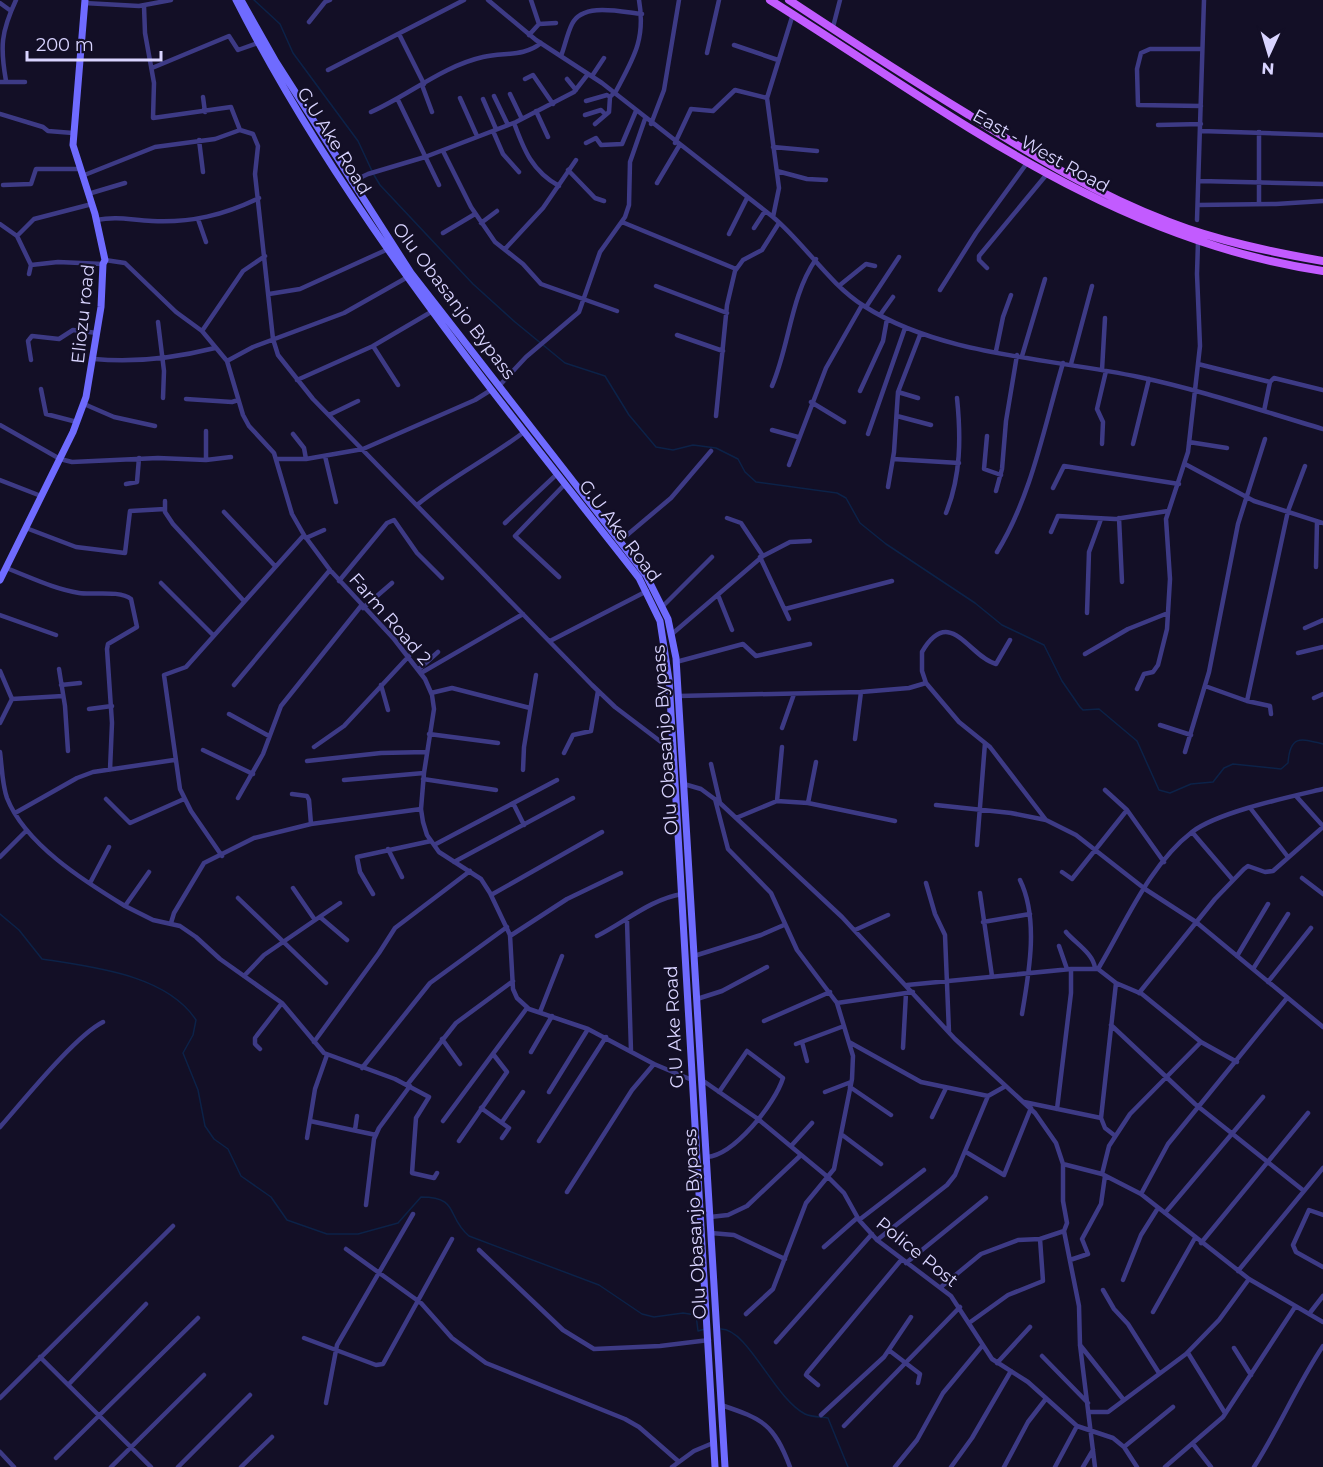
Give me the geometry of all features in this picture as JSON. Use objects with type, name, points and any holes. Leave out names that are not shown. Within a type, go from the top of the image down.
[{"type":"main road","name":"G.U Ake Road","points":[[236,0],[258,43],[352,200],[431,312],[495,388],[524,432],[647,591],[664,639],[682,894],[715,1467]]},
{"type":"main road","name":"Olu Obasanjo Bypass","points":[[241,0],[276,62],[351,183],[411,273],[495,388],[646,575],[663,606],[672,634],[676,662],[725,1467]]},
{"type":"main road","name":"East - West Road","points":[[770,0],[942,112],[1027,163],[1126,214],[1198,242],[1262,259],[1323,271]]},
{"type":"main road","name":"East - West Road","points":[[789,0],[1023,150],[1114,199],[1172,224],[1264,249],[1323,261]]},
{"type":"main road","name":"Eliozu road","points":[[0,579],[60,459],[90,386],[104,262],[96,220],[81,172],[73,133],[84,1]]},
{"type":"street","points":[[16,0],[10,11],[0,44],[0,58],[3,82],[25,82]]},
{"type":"street","points":[[139,0],[142,6],[152,68],[153,118],[231,107],[240,130]]},
{"type":"street","points":[[84,1],[142,6],[171,0]]},
{"type":"street","points":[[328,70],[464,0]]},
{"type":"street","points":[[488,0],[529,35],[590,75],[773,217],[840,285],[864,306],[886,319],[920,335],[1149,379],[1194,390],[1323,429]]},
{"type":"street","points":[[531,0],[539,24]]},
{"type":"street","points":[[595,124],[609,112],[613,94],[637,49],[642,30],[639,0]]},
{"type":"street","points":[[651,124],[664,90],[679,0]]},
{"type":"street","points":[[707,53],[719,0]]},
{"type":"street","points":[[833,27],[840,0]]},
{"type":"street","points":[[1197,220],[1204,0]]},
{"type":"street","points":[[309,22],[327,1]]},
{"type":"street","points":[[0,3],[10,11]]},
{"type":"street","points":[[561,56],[572,24],[578,15],[592,10],[642,14]]},
{"type":"street","points":[[773,217],[780,194],[767,98],[793,14]]},
{"type":"street","points":[[529,35],[539,24],[556,23]]},
{"type":"street","points":[[399,34],[423,84],[432,112]]},
{"type":"street","points":[[152,68],[229,36],[238,50],[258,43]]},
{"type":"street","points":[[371,112],[398,100],[423,84],[470,60],[521,53],[541,43]]},
{"type":"street","points":[[734,45],[778,60]]},
{"type":"street","points":[[1201,106],[1138,105],[1137,69],[1141,53],[1150,49],[1202,49]]},
{"type":"street","points":[[351,183],[368,174],[425,157],[514,123],[553,104],[576,90],[604,58]]},
{"type":"street","points":[[525,79],[535,73],[553,104]]},
{"type":"street","points":[[567,80],[576,90]]},
{"type":"street","points":[[657,183],[677,144],[691,109],[714,111],[720,108],[729,93],[735,90],[767,98]]},
{"type":"street","points":[[510,94],[522,119]]},
{"type":"street","points":[[586,101],[613,94]]},
{"type":"street","points":[[494,96],[508,125]]},
{"type":"street","points":[[203,97],[205,112]]},
{"type":"street","points":[[460,98],[477,136]]},
{"type":"street","points":[[483,99],[503,154],[519,172]]},
{"type":"street","points":[[398,100],[438,185]]},
{"type":"street","points":[[585,115],[601,110],[605,114]]},
{"type":"street","points":[[536,111],[548,137]]},
{"type":"street","points":[[586,143],[596,138],[601,145],[622,144],[636,111]]},
{"type":"street","points":[[0,114],[48,131],[73,133]]},
{"type":"street","points":[[277,459],[306,459],[363,450],[475,400],[495,388],[579,312],[600,252],[622,222],[628,205],[630,162],[645,119]]},
{"type":"street","points":[[514,123],[530,162],[546,179],[559,186]]},
{"type":"street","points":[[1158,125],[1201,124]]},
{"type":"street","points":[[3,185],[31,184],[36,169],[81,172],[155,147],[199,141],[240,130],[253,134],[257,140],[255,174],[273,339],[278,356],[329,415],[598,691],[673,751]]},
{"type":"street","points":[[1201,131],[1323,135]]},
{"type":"street","points":[[1259,132],[1259,204]]},
{"type":"street","points":[[199,141],[203,172]]},
{"type":"street","points":[[773,147],[817,151]]},
{"type":"street","points":[[443,150],[475,214],[495,242],[541,284],[617,311]]},
{"type":"street","points":[[505,249],[535,218],[576,160]]},
{"type":"street","points":[[940,290],[976,234],[1027,163]]},
{"type":"street","points":[[568,170],[595,198],[604,201]]},
{"type":"street","points":[[777,171],[807,179],[826,180]]},
{"type":"street","points":[[987,268],[979,260],[980,256],[1047,174]]},
{"type":"street","points":[[1200,181],[1323,184]]},
{"type":"street","points":[[88,194],[124,183]]},
{"type":"street","points":[[96,220],[117,216],[149,221],[198,219],[229,213],[259,198]]},
{"type":"street","points":[[729,234],[747,198]]},
{"type":"street","points":[[1198,205],[1323,201]]},
{"type":"street","points":[[17,236],[34,219],[92,204]]},
{"type":"street","points":[[481,223],[497,211]]},
{"type":"street","points":[[754,228],[765,211]]},
{"type":"street","points":[[443,232],[475,214]]},
{"type":"street","points":[[198,219],[206,242]]},
{"type":"street","points":[[622,222],[736,269]]},
{"type":"street","points":[[716,416],[727,313],[736,269],[744,260],[762,249],[779,223]]},
{"type":"street","points":[[0,224],[17,236],[31,265],[28,274]]},
{"type":"street","points":[[1137,689],[1144,674],[1156,670],[1165,644],[1168,511],[1185,464],[1201,334],[1197,274],[1198,242]]},
{"type":"street","points":[[269,294],[300,289],[386,250]]},
{"type":"street","points":[[202,332],[243,271],[265,256]]},
{"type":"street","points":[[789,465],[811,402],[837,346],[899,257]]},
{"type":"street","points":[[772,386],[783,357],[802,282],[816,259]]},
{"type":"street","name":"Farm Road 2","points":[[31,265],[58,262],[125,263],[176,312],[202,332],[227,362],[238,400],[249,426],[277,459],[284,493],[305,537],[339,581],[409,656],[431,693],[434,709],[426,752],[421,809],[432,843]]},
{"type":"street","points":[[840,285],[866,264],[875,266]]},
{"type":"street","points":[[227,362],[273,339],[344,313],[406,278]]},
{"type":"street","points":[[996,491],[1001,475],[1019,355],[1045,279]]},
{"type":"street","points":[[657,285],[727,313]]},
{"type":"street","points":[[1071,364],[1092,286]]},
{"type":"street","points":[[996,351],[1003,317],[1011,295]]},
{"type":"street","points":[[880,315],[893,297]]},
{"type":"street","points":[[297,380],[373,346],[431,312]]},
{"type":"street","points":[[1102,444],[1103,422],[1097,409],[1104,370],[1105,318]]},
{"type":"street","points":[[860,391],[883,341],[886,319]]},
{"type":"street","points":[[158,322],[163,358],[163,398]]},
{"type":"street","points":[[868,434],[905,328]]},
{"type":"street","points":[[31,360],[28,341],[32,336],[59,339],[73,330],[97,333]]},
{"type":"street","points":[[677,335],[723,351]]},
{"type":"street","points":[[888,487],[893,459],[898,392],[920,335]]},
{"type":"street","points":[[373,346],[398,386]]},
{"type":"street","points":[[93,359],[129,362],[215,348]]},
{"type":"street","points":[[997,552],[1011,530],[1026,493],[1063,363]]},
{"type":"street","points":[[1198,364],[1270,382],[1279,378],[1323,390]]},
{"type":"street","points":[[1133,444],[1149,379]]},
{"type":"street","points":[[1264,411],[1270,382]]},
{"type":"street","points":[[41,388],[46,414],[77,422]]},
{"type":"street","points":[[898,392],[918,398]]},
{"type":"street","points":[[946,513],[956,487],[959,463],[957,398]]},
{"type":"street","points":[[186,399],[232,402],[238,400]]},
{"type":"street","points":[[329,415],[358,400]]},
{"type":"street","points":[[811,402],[844,422]]},
{"type":"street","points":[[84,404],[114,417],[155,426]]},
{"type":"street","points":[[897,416],[931,425]]},
{"type":"street","points":[[0,425],[60,459],[85,462],[139,458],[206,460],[231,457]]},
{"type":"street","points":[[772,430],[798,437]]},
{"type":"street","points":[[206,432],[206,460]]},
{"type":"street","points":[[417,505],[447,481],[490,458],[524,432]]},
{"type":"street","points":[[293,434],[304,448],[306,459]]},
{"type":"street","points":[[987,436],[984,469],[1001,475]]},
{"type":"street","points":[[1185,752],[1205,686],[1245,497],[1265,439]]},
{"type":"street","points":[[1189,442],[1227,448]]},
{"type":"street","points":[[620,541],[671,498],[711,451]]},
{"type":"street","points":[[325,456],[336,502]]},
{"type":"street","points":[[126,484],[137,482],[139,458]]},
{"type":"street","points":[[893,459],[959,463]]},
{"type":"street","points":[[1185,464],[1245,497],[1320,523],[1316,567]]},
{"type":"street","points":[[1053,488],[1064,466],[1179,484]]},
{"type":"street","points":[[1247,701],[1288,512],[1305,466]]},
{"type":"street","points":[[505,523],[557,474]]},
{"type":"street","points":[[0,480],[41,495]]},
{"type":"street","points":[[558,577],[516,536],[565,484]]},
{"type":"street","points":[[165,501],[165,509],[173,524],[198,554],[243,600]]},
{"type":"street","points":[[26,528],[76,548],[125,553],[130,511],[165,509]]},
{"type":"street","points":[[1051,532],[1058,516],[1101,519],[1168,511]]},
{"type":"street","points":[[224,512],[275,566]]},
{"type":"street","points":[[727,518],[741,523],[761,556],[789,619]]},
{"type":"street","points":[[1119,518],[1122,582]]},
{"type":"street","points":[[1087,613],[1089,552],[1101,519]]},
{"type":"street","points":[[339,581],[387,524],[394,520],[417,553],[442,578]]},
{"type":"street","points":[[222,856],[184,799],[174,760],[164,675],[186,667],[275,566],[305,537],[324,530]]},
{"type":"street","points":[[672,634],[761,556],[783,544],[810,541]]},
{"type":"street","points":[[663,606],[712,557]]},
{"type":"street","points":[[6,568],[78,593],[129,596],[136,627],[108,644],[112,706],[110,770]]},
{"type":"street","points":[[234,685],[330,570]]},
{"type":"street","points":[[785,609],[892,581]]},
{"type":"street","points":[[161,583],[213,635]]},
{"type":"street","points":[[238,798],[253,774],[281,706],[362,607],[393,583]]},
{"type":"street","points":[[550,641],[647,591]]},
{"type":"street","points":[[718,595],[732,630]]},
{"type":"street","points":[[1085,654],[1128,629],[1167,613]]},
{"type":"street","points":[[420,671],[523,614]]},
{"type":"street","points":[[0,615],[56,635]]},
{"type":"street","points":[[1305,628],[1323,620]]},
{"type":"street","points":[[1010,640],[996,664],[958,635],[948,632],[939,634],[922,652],[922,671],[926,683],[959,722],[985,742],[1046,820]]},
{"type":"street","points":[[676,662],[743,644],[756,656],[810,644]]},
{"type":"street","points":[[1298,653],[1323,647]]},
{"type":"street","points":[[420,671],[438,652]]},
{"type":"street","points":[[314,747],[337,733],[409,656]]},
{"type":"street","points":[[59,669],[68,751]]},
{"type":"street","points":[[0,671],[12,699],[0,723]]},
{"type":"street","points":[[523,770],[536,675]]},
{"type":"street","points":[[61,685],[80,683]]},
{"type":"street","points":[[678,696],[861,692],[909,688],[926,683]]},
{"type":"street","points":[[381,685],[388,710]]},
{"type":"street","points":[[1205,686],[1247,701],[1270,706],[1271,714]]},
{"type":"street","points":[[431,693],[452,688],[530,708]]},
{"type":"street","points":[[564,753],[573,735],[591,731],[598,691]]},
{"type":"street","points":[[855,739],[861,692]]},
{"type":"street","points":[[782,728],[794,694]]},
{"type":"street","points":[[1314,698],[1323,694]]},
{"type":"street","points":[[12,699],[63,696]]},
{"type":"street","points":[[90,709],[112,706]]},
{"type":"street","points":[[229,714],[269,736]]},
{"type":"street","points":[[1160,725],[1191,735]]},
{"type":"street","points":[[429,734],[498,743]]},
{"type":"street","points":[[977,845],[985,742]]},
{"type":"street","points":[[777,801],[782,747]]},
{"type":"street","points":[[203,750],[253,774]]},
{"type":"street","points":[[0,752],[6,797],[26,831],[90,883],[125,906],[153,920],[171,923],[196,937],[220,959],[282,1003],[327,1055],[409,1085],[429,1097],[416,1118],[412,1173],[434,1178],[436,1173]]},
{"type":"street","points":[[307,761],[381,753],[426,752]]},
{"type":"street","points":[[15,813],[77,778],[110,770],[174,760]]},
{"type":"street","points":[[808,803],[816,762]]},
{"type":"street","points":[[711,764],[720,803]]},
{"type":"street","points":[[344,780],[423,776],[496,790]]},
{"type":"street","points":[[373,894],[360,872],[357,857],[388,849],[432,843],[557,780]]},
{"type":"street","points":[[684,784],[692,785],[720,803],[855,930],[949,1032],[1004,1087],[1031,1108],[1051,1134],[1064,1164],[1063,1201],[1067,1223],[1064,1231],[1079,1306],[1080,1345],[1095,1467]]},
{"type":"street","points":[[1097,968],[1145,889],[1164,862],[1192,832],[1251,808],[1323,789]]},
{"type":"street","points":[[1105,790],[1127,810],[1164,862]]},
{"type":"street","points":[[292,794],[307,796],[311,824]]},
{"type":"street","points":[[1139,993],[1233,880],[1248,867],[1273,872],[1323,827],[1296,796]]},
{"type":"street","points":[[454,862],[573,798]]},
{"type":"street","points":[[106,799],[130,823],[184,799]]},
{"type":"street","points":[[715,799],[728,849],[771,893],[797,950],[837,1003],[853,1056],[837,1158],[829,1178],[810,1195],[773,1289],[746,1314]]},
{"type":"street","points":[[736,818],[777,801],[808,803],[895,821]]},
{"type":"street","points":[[513,803],[524,825]]},
{"type":"street","points":[[936,805],[980,809],[1046,820],[1076,835],[1145,889],[1196,922],[1323,1027]]},
{"type":"street","points":[[1251,808],[1288,857]]},
{"type":"street","points":[[171,923],[174,913],[204,863],[254,838],[311,824],[421,809]]},
{"type":"street","points":[[1062,872],[1072,879],[1127,810]]},
{"type":"street","points":[[0,856],[26,831]]},
{"type":"street","points":[[491,895],[602,832]]},
{"type":"street","points":[[1192,832],[1233,880]]},
{"type":"street","points":[[432,843],[454,862],[481,879],[491,895],[510,936],[513,981],[517,998],[528,1008],[588,1029],[654,1064],[692,1080]]},
{"type":"street","points":[[90,883],[109,847]]},
{"type":"street","points":[[388,849],[402,877]]},
{"type":"street","points":[[314,1042],[380,953],[395,928],[470,871]]},
{"type":"street","points":[[125,906],[148,872]]},
{"type":"street","points":[[510,936],[567,899],[621,873]]},
{"type":"street","points":[[1302,878],[1323,894]]},
{"type":"street","points":[[1020,880],[1027,895],[1030,914],[1022,1014]]},
{"type":"street","points":[[926,883],[935,914],[945,935],[949,1032]]},
{"type":"street","points":[[293,888],[318,918],[347,940]]},
{"type":"street","points":[[980,893],[992,976]]},
{"type":"street","points":[[597,936],[627,921],[647,906],[682,894]]},
{"type":"street","points":[[238,898],[282,943],[326,982]]},
{"type":"street","points":[[244,976],[264,955],[340,903]]},
{"type":"street","points":[[1237,956],[1268,904]]},
{"type":"street","points":[[983,922],[1030,914]]},
{"type":"street","points":[[1253,969],[1288,914]]},
{"type":"street","points":[[855,930],[888,915]]},
{"type":"street","points":[[627,921],[631,1051]]},
{"type":"street","points":[[694,956],[761,935],[784,925]]},
{"type":"street","points":[[362,1068],[430,983],[507,927]]},
{"type":"street","points":[[1268,982],[1311,928]]},
{"type":"street","points":[[1066,932],[1088,954],[1097,968],[1116,983],[1139,993],[1202,1042],[1238,1062]]},
{"type":"street","points":[[1057,1109],[1071,993],[1069,969],[1059,946]]},
{"type":"street","points":[[540,1012],[562,956]]},
{"type":"street","points":[[697,999],[722,991],[767,967]]},
{"type":"street","points":[[907,985],[1097,968]]},
{"type":"street","points":[[366,1205],[376,1135],[442,1039],[470,1010],[513,981]]},
{"type":"street","points":[[1114,1135],[1105,1128],[1101,1118],[1116,983]]},
{"type":"street","points":[[837,1003],[913,992]]},
{"type":"street","points":[[764,1020],[830,993]]},
{"type":"street","points":[[903,1048],[906,993]]},
{"type":"street","points":[[1141,1194],[1168,1144],[1238,1062],[1255,1034],[1287,998]]},
{"type":"street","points":[[260,1049],[255,1044],[255,1038],[282,1003]]},
{"type":"street","points":[[443,1121],[528,1008]]},
{"type":"street","points":[[531,1052],[552,1016]]},
{"type":"street","points":[[0,1127],[77,1044],[94,1027],[103,1023]]},
{"type":"street","points":[[1111,1025],[1199,1108],[1304,1191]]},
{"type":"street","points":[[796,1044],[844,1026]]},
{"type":"street","points":[[549,1092],[588,1029]]},
{"type":"street","points":[[539,1141],[606,1037]]},
{"type":"street","points":[[442,1039],[460,1064]]},
{"type":"street","points":[[802,1042],[807,1061]]},
{"type":"street","points":[[849,1042],[902,1073],[946,1088],[988,1096]]},
{"type":"street","points":[[1070,1260],[1088,1254],[1082,1239],[1101,1204],[1104,1175],[1114,1135],[1165,1077],[1202,1042]]},
{"type":"street","points":[[707,1157],[724,1153],[758,1119],[783,1078],[754,1053],[746,1052],[719,1092]]},
{"type":"street","points":[[459,1141],[507,1071],[494,1054]]},
{"type":"street","points":[[307,1138],[318,1076],[327,1055]]},
{"type":"street","points":[[567,1192],[632,1090],[654,1064]]},
{"type":"street","name":"Police Post","points":[[702,1080],[758,1119],[829,1178],[844,1193],[858,1219],[877,1240],[941,1287],[960,1307],[982,1346],[997,1363],[1028,1382],[1045,1400],[1077,1426],[1113,1438],[1124,1448],[1137,1467]]},
{"type":"street","points":[[825,1092],[850,1084]]},
{"type":"street","points":[[850,1084],[891,1115]]},
{"type":"street","points":[[877,1240],[947,1185],[966,1152],[988,1096],[1004,1087]]},
{"type":"street","points":[[932,1117],[946,1088]]},
{"type":"street","points":[[502,1122],[523,1092]]},
{"type":"street","points":[[1165,1214],[1263,1097]]},
{"type":"street","points":[[1021,1101],[1101,1118]]},
{"type":"street","points":[[481,1108],[509,1128],[502,1138]]},
{"type":"street","points":[[966,1152],[1005,1175],[1031,1108]]},
{"type":"street","points":[[1201,1243],[1308,1113]]},
{"type":"street","points":[[355,1130],[357,1116]]},
{"type":"street","points":[[310,1121],[376,1135]]},
{"type":"street","points":[[791,1146],[812,1123]]},
{"type":"street","points":[[841,1134],[881,1164]]},
{"type":"street","points":[[710,1217],[728,1215],[747,1206],[801,1155]]},
{"type":"street","points":[[1064,1164],[1104,1175],[1141,1194],[1248,1279],[1323,1322]]},
{"type":"street","points":[[1238,1270],[1323,1168]]},
{"type":"street","points":[[824,1247],[924,1170]]},
{"type":"street","points":[[818,1384],[808,1377],[807,1373],[904,1261],[986,1198]]},
{"type":"street","points":[[1123,1280],[1142,1236],[1158,1208]]},
{"type":"street","points":[[1323,1215],[1309,1210],[1293,1245],[1296,1252],[1323,1267]]},
{"type":"street","points":[[327,1403],[336,1350],[413,1215]]},
{"type":"street","points":[[0,1398],[173,1226]]},
{"type":"street","points":[[941,1287],[981,1254],[1018,1240],[1040,1239],[1064,1231]]},
{"type":"street","points":[[711,1233],[734,1235],[785,1259]]},
{"type":"street","points":[[776,1342],[872,1234]]},
{"type":"street","points":[[1153,1312],[1195,1238]]},
{"type":"street","points":[[304,1338],[376,1365],[383,1364],[417,1299],[453,1239]]},
{"type":"street","points":[[969,1323],[1008,1295],[1043,1281],[1040,1239]]},
{"type":"street","points":[[346,1249],[417,1299],[452,1338],[486,1363],[625,1419],[653,1438],[678,1461]]},
{"type":"street","points":[[479,1250],[563,1330],[594,1348],[660,1346],[709,1340]]},
{"type":"street","points":[[1089,1412],[1104,1414],[1188,1353],[1219,1320],[1248,1279]]},
{"type":"street","points":[[1103,1290],[1159,1373]]},
{"type":"street","points":[[1309,1314],[1323,1296]]},
{"type":"street","points":[[69,1384],[146,1304]]},
{"type":"street","points":[[1165,1467],[1225,1413],[1295,1306]]},
{"type":"street","points":[[844,1426],[960,1307]]},
{"type":"street","points":[[821,1415],[890,1351],[911,1317]]},
{"type":"street","points":[[56,1458],[198,1318]]},
{"type":"street","points":[[997,1363],[1030,1327]]},
{"type":"street","points":[[1080,1345],[1123,1399]]},
{"type":"street","points":[[895,1467],[917,1440],[943,1393],[982,1346]]},
{"type":"street","points":[[1254,1467],[1272,1438],[1290,1399],[1323,1346]]},
{"type":"street","points":[[1234,1348],[1251,1375]]},
{"type":"street","points":[[890,1351],[921,1374],[918,1383]]},
{"type":"street","points":[[1188,1353],[1225,1413]]},
{"type":"street","points":[[1042,1356],[1088,1403]]},
{"type":"street","points":[[40,1357],[151,1467]]},
{"type":"street","points":[[951,1467],[972,1438],[1011,1371]]},
{"type":"street","points":[[111,1467],[204,1375]]},
{"type":"street","points":[[178,1467],[250,1395]]},
{"type":"street","points":[[1004,1467],[1029,1422],[1045,1400]]},
{"type":"street","points":[[721,1405],[748,1414],[768,1425],[790,1467]]},
{"type":"street","points":[[1124,1448],[1173,1407]]},
{"type":"street","points":[[1054,1467],[1077,1426]]},
{"type":"street","points":[[241,1467],[272,1437]]},
{"type":"street","points":[[672,1467],[678,1461],[713,1443]]},
{"type":"street","points":[[1193,1444],[1211,1467]]},
{"type":"street","points":[[1083,1467],[1093,1450]]},
{"type":"street","points":[[0,1452],[14,1467]]},
{"type":"waterway","points":[[254,0],[280,24],[293,53],[358,141],[372,171]]},
{"type":"waterway","points":[[374,175],[380,185],[473,284],[515,322],[565,363],[605,376],[629,415],[656,447],[673,450],[693,445],[716,448],[738,459],[745,472],[756,482],[837,493],[846,498],[860,523],[886,544],[975,603],[1002,625],[1044,645],[1062,681],[1080,707],[1083,710],[1099,709],[1137,741],[1159,790],[1170,793],[1191,784],[1213,782],[1224,768],[1233,764],[1281,769],[1288,763],[1294,743],[1308,740],[1323,744]]},
{"type":"waterway","points":[[0,914],[19,930],[42,959],[126,975],[166,992],[183,1004],[196,1020],[193,1035],[183,1053],[198,1090],[205,1126],[214,1139],[228,1149],[241,1176],[271,1197],[287,1220],[327,1234],[358,1234],[398,1223],[421,1197],[442,1200],[451,1209],[457,1222],[469,1236],[599,1285],[642,1314],[654,1317],[683,1313],[696,1315],[698,1331],[705,1329]]},
{"type":"waterway","points":[[721,1329],[731,1332],[741,1340],[794,1406],[807,1415],[828,1418],[848,1467]]}]
